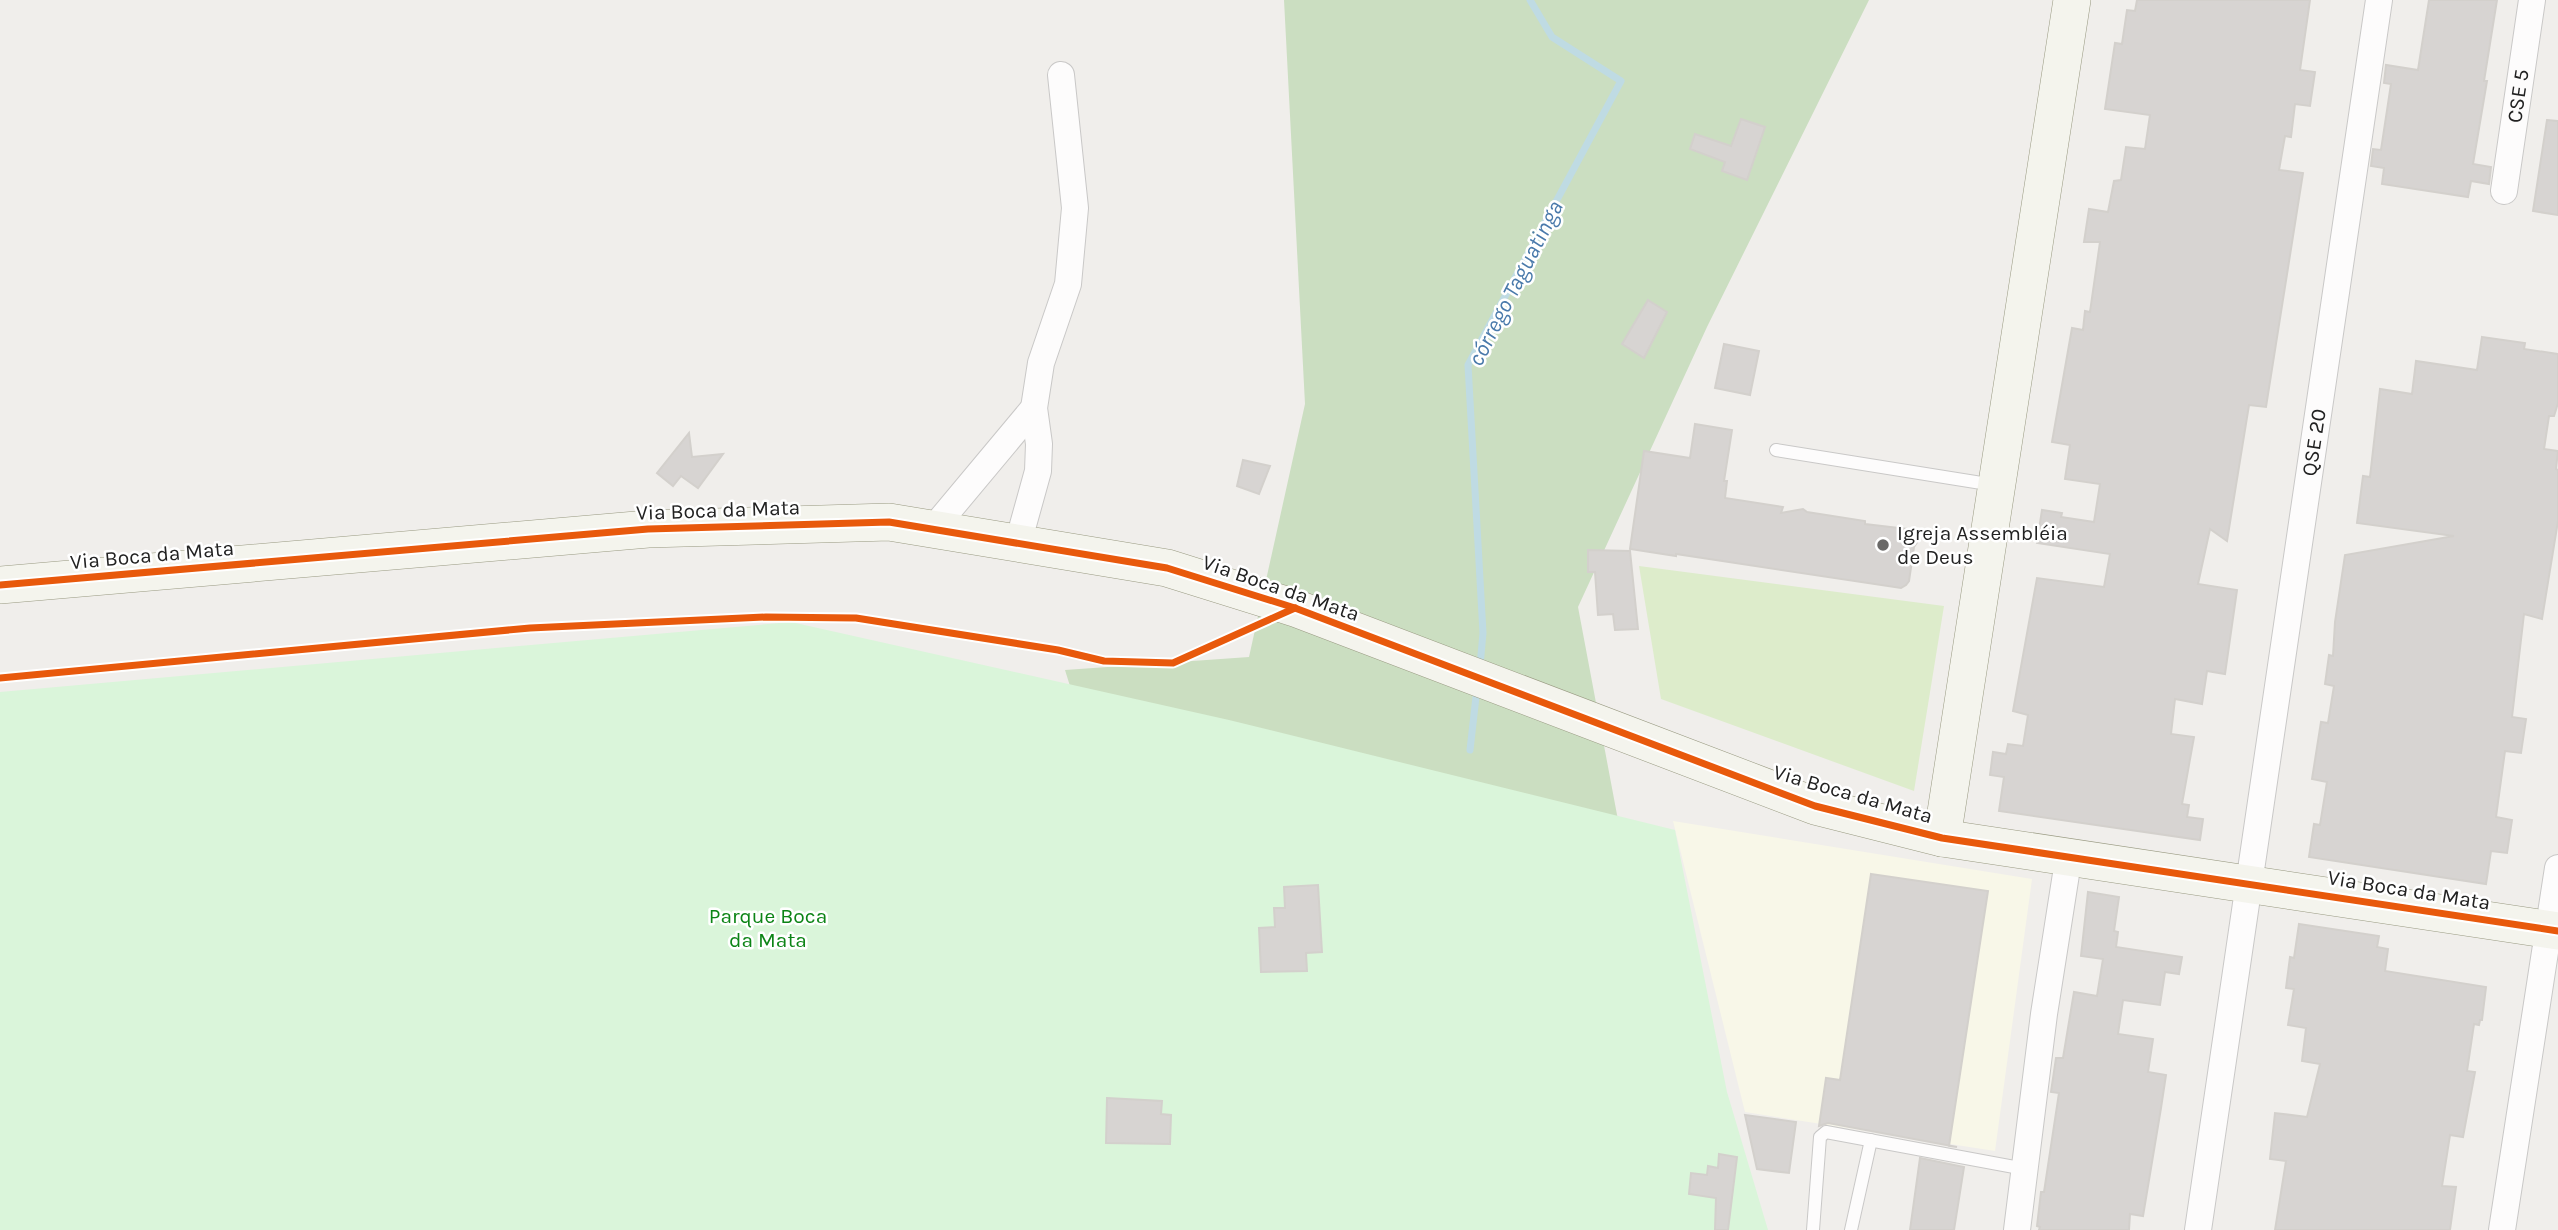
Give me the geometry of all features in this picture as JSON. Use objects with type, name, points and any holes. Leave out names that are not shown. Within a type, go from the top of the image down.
[{"type":"street","points":[[1942,838],[2072,0]]},
{"type":"street","name":"QSE 20","points":[[2198,1230],[2379,0]]},
{"type":"street","name":"CSE 5","points":[[2504,191],[2532,0]]},
{"type":"street","points":[[1018,543],[1038,471],[1039,444],[1034,408],[1041,363],[1068,284],[1075,208],[1061,75]]},
{"type":"street","points":[[933,529],[1034,408]]},
{"type":"street","name":"Via Boca da Mata","points":[[0,585],[648,529],[889,522],[1167,568],[1295,608],[1654,747],[1815,806],[1942,838],[2554,930]]},
{"type":"street","points":[[2017,1230],[2044,1014],[2069,855]]},
{"type":"street","points":[[2502,1230],[2554,930],[2558,868]]},
{"type":"lane","points":[[1776,450],[1997,486]]},
{"type":"lane","points":[[1813,1230],[1820,1137],[1826,1132],[2025,1168]]},
{"type":"lane","points":[[1851,1230],[1871,1140]]},
{"type":"shaded area","points":[[1673,821],[2032,879],[1995,1151],[1745,1112]]},
{"type":"green space","points":[[1284,0],[1869,0],[1707,327],[1578,607],[1695,1230],[1170,1008],[1065,670],[1249,657],[1305,404]]},
{"type":"green space","points":[[1639,566],[1944,606],[1914,791],[1661,699]]},
{"type":"green space","name":"Parque Boca da Mata","points":[[791,622],[1229,720],[1675,830],[1727,1092],[1768,1230],[0,1230],[0,692]]},
{"type":"building","points":[[2137,0],[2310,0],[2300,70],[2315,72],[2310,106],[2295,104],[2291,137],[2285,136],[2279,170],[2303,173],[2266,407],[2249,405],[2227,541],[2210,529],[2198,584],[2237,590],[2225,674],[2207,671],[2202,704],[2175,699],[2171,734],[2194,737],[2182,804],[2189,805],[2187,817],[2203,819],[2200,840],[1999,811],[2004,777],[1990,775],[1993,752],[2006,754],[2008,744],[2023,746],[2028,715],[2013,711],[2037,578],[2104,587],[2110,554],[2037,543],[2042,510],[2062,513],[2061,517],[2094,522],[2100,484],[2065,479],[2070,445],[2052,442],[2072,328],[2083,330],[2085,311],[2090,312],[2100,242],[2084,242],[2089,209],[2108,212],[2114,181],[2121,180],[2126,147],[2145,149],[2150,115],[2105,109],[2115,43],[2122,44],[2127,10],[2135,11]]},
{"type":"building","points":[[2429,0],[2497,0],[2473,164],[2491,167],[2489,184],[2471,181],[2468,197],[2382,184],[2384,168],[2371,166],[2373,149],[2381,150],[2391,84],[2384,83],[2386,65],[2418,70]]},
{"type":"building","points":[[1741,119],[1765,127],[1747,180],[1722,171],[1725,162],[1690,149],[1695,134],[1731,146]]},
{"type":"building","points":[[2547,120],[2558,121],[2558,215],[2533,211]]},
{"type":"building","points":[[1648,300],[1667,312],[1644,358],[1622,344]]},
{"type":"building","points":[[2482,337],[2525,343],[2524,349],[2558,354],[2558,403],[2554,416],[2549,416],[2544,449],[2558,451],[2558,521],[2542,619],[2524,614],[2512,717],[2526,719],[2521,753],[2505,751],[2496,817],[2512,820],[2507,853],[2491,851],[2486,884],[2309,857],[2314,824],[2320,825],[2327,782],[2312,779],[2321,722],[2328,723],[2334,686],[2325,684],[2329,655],[2333,656],[2345,555],[2454,536],[2357,523],[2363,476],[2370,477],[2380,389],[2412,394],[2416,361],[2477,370]]},
{"type":"building","points":[[1724,344],[1759,351],[1750,395],[1715,388]]},
{"type":"building","points":[[1695,424],[1732,430],[1724,481],[1727,481],[1725,498],[1783,507],[1781,513],[1803,509],[1807,512],[1865,521],[1865,524],[1925,531],[1914,547],[1909,581],[1901,588],[1630,549],[1644,451],[1690,458]]},
{"type":"building","points":[[689,433],[692,457],[723,454],[698,488],[681,476],[673,486],[657,473]]},
{"type":"building","points":[[1243,460],[1270,466],[1259,494],[1237,486]]},
{"type":"building","points":[[1588,550],[1630,551],[1638,629],[1615,630],[1613,614],[1598,615],[1595,572],[1588,572]]},
{"type":"building","points":[[1871,874],[1988,891],[1949,1146],[1828,1123],[1819,1126],[1826,1078],[1840,1080]]},
{"type":"building","points":[[1318,885],[1322,952],[1306,953],[1307,971],[1261,972],[1259,928],[1275,927],[1274,908],[1285,908],[1284,887]]},
{"type":"building","points":[[2088,892],[2119,897],[2114,931],[2118,932],[2116,947],[2182,957],[2179,974],[2165,972],[2160,1005],[2123,1000],[2118,1034],[2153,1039],[2148,1072],[2166,1075],[2143,1216],[2130,1214],[2129,1230],[2039,1230],[2040,1227],[2037,1226],[2041,1192],[2044,1192],[2059,1093],[2051,1092],[2056,1058],[2063,1058],[2074,992],[2097,996],[2103,959],[2081,956]]},
{"type":"building","points":[[2299,924],[2379,936],[2377,947],[2388,949],[2385,971],[2486,987],[2482,1020],[2479,1025],[2474,1024],[2467,1071],[2475,1072],[2463,1137],[2450,1135],[2442,1186],[2456,1187],[2450,1230],[2275,1230],[2286,1161],[2270,1159],[2275,1113],[2307,1117],[2320,1064],[2302,1061],[2306,1028],[2288,1025],[2294,989],[2286,988],[2290,957],[2294,958]]},
{"type":"building","points":[[1107,1098],[1162,1101],[1161,1114],[1171,1115],[1170,1144],[1106,1143]]},
{"type":"building","points":[[1745,1115],[1796,1122],[1789,1173],[1757,1169]]},
{"type":"building","points":[[1719,1154],[1737,1157],[1728,1230],[1715,1230],[1716,1198],[1689,1194],[1691,1173],[1707,1175],[1708,1166],[1718,1168]]},
{"type":"building","points":[[1920,1158],[1964,1167],[1954,1230],[1910,1230]]},
{"type":"waterway","name":"córrego Taguatinga","points":[[1480,666],[1483,633],[1468,365],[1621,81],[1552,37],[1530,0]]},
{"type":"waterway","name":"córrego Taguatinga","points":[[1470,750],[1477,688]]},
{"type":"cycle path","points":[[0,585],[648,529],[889,522],[1167,568],[1295,608],[1815,806],[1942,838],[2558,931]]},
{"type":"cycle path","points":[[0,678],[530,628],[766,617],[856,618],[1058,650],[1104,661],[1173,663],[1295,608]]},
{"type":"place","name":"Igreja Assembléia de Deus","points":[[1883,545]]}]
